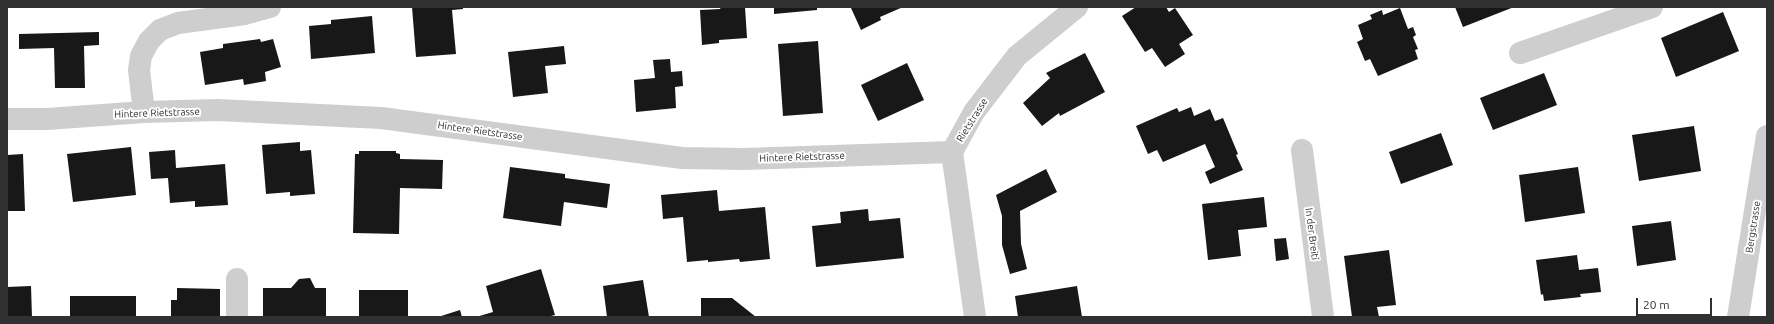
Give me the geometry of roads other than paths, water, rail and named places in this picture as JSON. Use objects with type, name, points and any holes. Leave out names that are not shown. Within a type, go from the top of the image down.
[{"type":"street","points":[[144,112],[139,70],[142,56],[149,41],[160,30],[178,23],[245,14],[270,7]]},
{"type":"street","name":"Rietstrasse","points":[[975,317],[952,152],[974,112],[1017,56],[1077,7]]},
{"type":"street","points":[[1520,53],[1652,7]]},
{"type":"street","name":"Hintere Rietstrasse","points":[[7,119],[47,119],[144,112],[218,110],[381,118],[682,158],[744,160],[952,152]]},
{"type":"street","name":"Bergstrasse","points":[[1738,317],[1767,136]]},
{"type":"street","name":"In der Breiti","points":[[1302,150],[1322,317]]},
{"type":"street","points":[[237,279],[237,317]]}]
